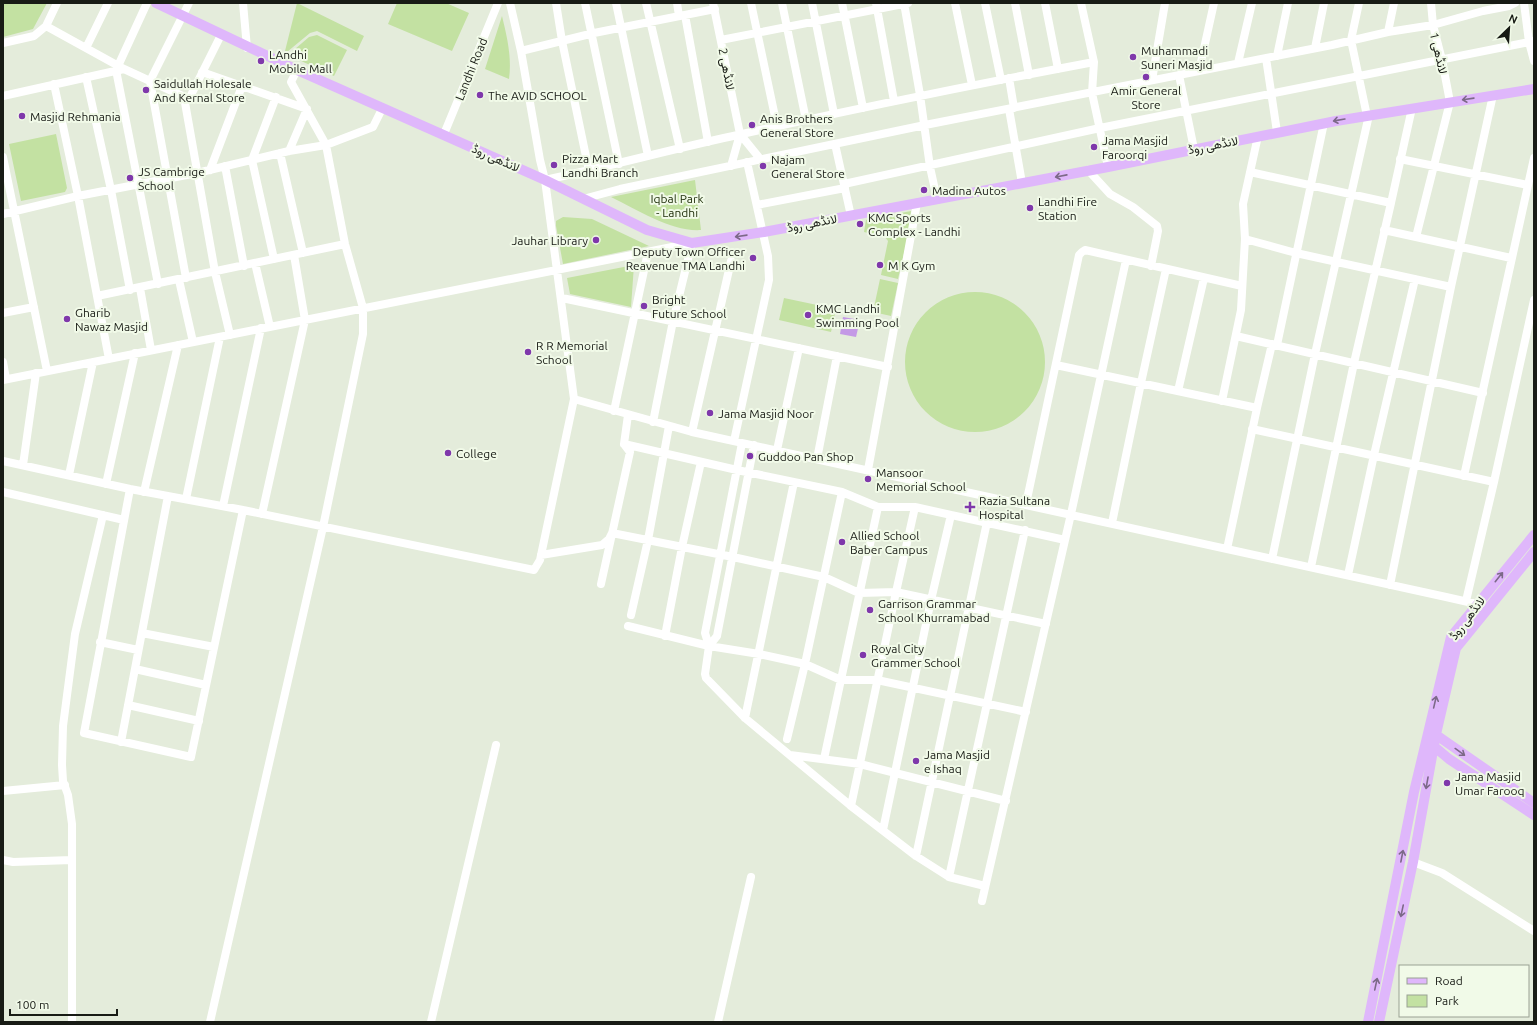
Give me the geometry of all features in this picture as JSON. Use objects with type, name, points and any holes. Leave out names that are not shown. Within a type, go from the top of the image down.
[{"type":"main road","name":"لانڈھی روڈ","points":[[156,3],[247,48],[382,109],[444,134],[545,180],[647,230],[692,243],[852,216],[1324,123],[1534,89]]},
{"type":"main road","name":"لانڈھی روڈ","points":[[1430,743],[1451,638],[1534,535]]},
{"type":"main road","name":"لانڈھی روڈ","points":[[1432,732],[1456,648],[1534,552]]},
{"type":"main road","points":[[1432,732],[1534,803]]},
{"type":"main road","points":[[1430,743],[1449,759],[1534,815]]},
{"type":"main road","points":[[1379,1022],[1413,862],[1430,743]]},
{"type":"main road","points":[[1368,1022],[1430,743]]},
{"type":"street","points":[[3,43],[34,36],[46,26],[57,3]]},
{"type":"street","points":[[86,48],[108,3]]},
{"type":"street","points":[[147,3],[119,68],[158,284]]},
{"type":"street","points":[[189,3],[150,81],[193,342]]},
{"type":"street","points":[[243,3],[247,48]]},
{"type":"street","name":"Landhi Road","points":[[444,134],[498,3]]},
{"type":"street","points":[[3,461],[144,492],[244,510],[534,570],[540,560],[574,399],[562,298],[549,218],[545,180],[540,160],[521,51],[510,3]]},
{"type":"street","points":[[556,3],[562,41],[589,171]]},
{"type":"street","points":[[585,3],[590,34],[619,164]]},
{"type":"street","points":[[616,3],[620,28],[648,156]]},
{"type":"street","points":[[646,3],[680,149]]},
{"type":"street","points":[[677,3],[682,16],[708,142]]},
{"type":"street","points":[[751,3],[778,126]]},
{"type":"street","points":[[782,3],[806,120]]},
{"type":"street","points":[[812,3],[834,114]]},
{"type":"street","points":[[842,3],[863,108]]},
{"type":"street","points":[[721,40],[845,16],[876,6],[905,3],[930,165],[937,199]]},
{"type":"street","points":[[955,3],[972,85]]},
{"type":"street","points":[[985,3],[1001,80]]},
{"type":"street","points":[[1015,3],[1029,75]]},
{"type":"street","points":[[1045,3],[1058,69]]},
{"type":"street","points":[[1082,3],[1094,62],[1092,93],[1108,166]]},
{"type":"street","points":[[1152,80],[1165,3]]},
{"type":"street","points":[[1199,71],[1214,3]]},
{"type":"street","points":[[1238,64],[1252,3]]},
{"type":"street","points":[[1277,56],[1288,3]]},
{"type":"street","points":[[1315,48],[1324,3]]},
{"type":"street","points":[[1272,559],[1315,354],[1352,194],[1368,115],[1351,40],[1359,3]]},
{"type":"street","points":[[1388,32],[1394,3]]},
{"type":"street","name":"لانڈھی 1","points":[[1431,3],[1433,25],[1442,60],[1450,102]]},
{"type":"street","points":[[583,199],[620,188],[924,125],[1238,64],[1388,32],[1433,25],[1482,11],[1509,6],[1515,3]]},
{"type":"street","points":[[1524,3],[1532,42],[1534,62]]},
{"type":"street","points":[[521,51],[590,34],[682,16],[714,6]]},
{"type":"street","name":"لانڈھی 2","points":[[714,6],[740,134]]},
{"type":"street","points":[[876,6],[894,101]]},
{"type":"street","points":[[46,26],[119,68],[189,99],[220,35]]},
{"type":"street","points":[[757,205],[1100,128],[1532,42]]},
{"type":"street","points":[[1266,58],[1277,132]]},
{"type":"street","points":[[545,180],[619,164],[740,134],[920,95],[1094,62]]},
{"type":"street","points":[[3,96],[119,68]]},
{"type":"street","points":[[210,1022],[323,527],[363,334],[363,308],[345,244],[326,145],[291,82],[296,70]]},
{"type":"street","points":[[202,72],[307,109]]},
{"type":"street","points":[[1179,75],[1194,149]]},
{"type":"street","points":[[86,77],[111,190],[130,290]]},
{"type":"street","points":[[1009,78],[1016,147],[1022,183]]},
{"type":"street","points":[[54,84],[78,196],[109,359]]},
{"type":"street","points":[[210,170],[242,86]]},
{"type":"street","points":[[1390,585],[1451,287],[1493,95]]},
{"type":"street","points":[[184,97],[215,272],[230,335]]},
{"type":"street","points":[[274,259],[252,160],[276,98]]},
{"type":"street","points":[[1416,237],[1450,102]]},
{"type":"street","points":[[1311,567],[1354,363],[1412,108]]},
{"type":"street","points":[[289,151],[307,109]]},
{"type":"street","points":[[3,214],[78,196],[197,173],[289,151],[326,145],[373,127],[382,109]]},
{"type":"street","points":[[1227,549],[1252,429],[1275,345],[1324,123]]},
{"type":"street","points":[[740,134],[761,160]]},
{"type":"street","points":[[731,166],[740,134]]},
{"type":"street","points":[[1222,401],[1241,310],[1245,239],[1243,204],[1258,136]]},
{"type":"street","points":[[835,144],[852,216]]},
{"type":"street","points":[[280,153],[303,253]]},
{"type":"street","points":[[3,157],[47,371]]},
{"type":"street","points":[[1464,476],[1534,158]]},
{"type":"street","points":[[1400,159],[1528,185]]},
{"type":"street","points":[[747,162],[764,232],[768,256],[769,280],[756,339],[738,442],[737,470],[705,633],[709,646],[706,678],[745,718],[851,806],[916,856],[949,877],[986,886]]},
{"type":"street","points":[[225,166],[244,266]]},
{"type":"street","points":[[1088,170],[1110,194],[1133,207],[1156,226],[1158,231],[1151,266]]},
{"type":"street","points":[[1250,172],[1391,203]]},
{"type":"street","points":[[868,470],[888,368],[917,203]]},
{"type":"street","points":[[1384,230],[1511,258]]},
{"type":"street","points":[[1245,239],[1296,253],[1451,287]]},
{"type":"street","points":[[3,362],[4,379],[692,243],[673,321],[653,422]]},
{"type":"street","points":[[97,296],[345,244]]},
{"type":"street","points":[[1026,504],[1079,255],[1085,250],[1242,286]]},
{"type":"street","points":[[614,411],[648,252]]},
{"type":"street","points":[[262,514],[305,320],[294,255]]},
{"type":"street","points":[[982,901],[1071,514],[1126,260]]},
{"type":"street","points":[[692,432],[730,262]]},
{"type":"street","points":[[255,263],[270,327]]},
{"type":"street","points":[[1112,523],[1166,269]]},
{"type":"street","points":[[1178,391],[1204,278]]},
{"type":"street","points":[[1348,576],[1374,455],[1415,279]]},
{"type":"street","points":[[140,288],[151,350]]},
{"type":"street","points":[[562,298],[888,368]]},
{"type":"street","points":[[1466,601],[1534,300]]},
{"type":"street","points":[[3,313],[34,307]]},
{"type":"street","points":[[223,506],[261,328]]},
{"type":"street","points":[[1236,336],[1483,393]]},
{"type":"street","points":[[186,499],[220,337]]},
{"type":"street","points":[[144,492],[178,345]]},
{"type":"street","points":[[777,450],[799,348]]},
{"type":"street","points":[[106,484],[135,353]]},
{"type":"street","points":[[817,459],[837,356]]},
{"type":"street","points":[[69,475],[92,362]]},
{"type":"street","points":[[1056,365],[1257,408]]},
{"type":"street","points":[[23,465],[36,373]]},
{"type":"street","points":[[574,399],[692,432],[1466,601],[1477,604],[1486,610]]},
{"type":"street","points":[[601,584],[630,452],[624,444],[628,414]]},
{"type":"street","points":[[631,615],[648,540],[669,426]]},
{"type":"street","points":[[1252,429],[1494,482]]},
{"type":"street","points":[[624,444],[842,492],[878,507],[915,507],[1065,540]]},
{"type":"street","points":[[709,646],[717,636],[754,445]]},
{"type":"street","points":[[665,636],[682,547],[701,462]]},
{"type":"street","points":[[745,718],[794,482]]},
{"type":"street","points":[[130,489],[84,733],[191,757],[244,510]]},
{"type":"street","points":[[3,492],[124,520]]},
{"type":"street","points":[[787,738],[805,664],[842,492]]},
{"type":"street","points":[[121,742],[168,496]]},
{"type":"street","points":[[824,760],[878,507]]},
{"type":"street","points":[[851,806],[915,507]]},
{"type":"street","points":[[72,1022],[72,824],[70,807],[64,785],[62,739],[75,634],[103,514]]},
{"type":"street","points":[[883,830],[912,688],[951,515]]},
{"type":"street","points":[[916,856],[987,522]]},
{"type":"street","points":[[949,877],[1025,530]]},
{"type":"street","points":[[541,555],[602,545],[609,539],[612,533]]},
{"type":"street","points":[[612,533],[824,577],[859,593],[896,592],[1046,624]]},
{"type":"street","points":[[628,626],[709,646],[759,654],[805,664],[841,680],[877,680],[1026,712]]},
{"type":"street","points":[[142,633],[214,647]]},
{"type":"street","points":[[100,642],[138,650]]},
{"type":"street","points":[[135,669],[206,685]]},
{"type":"street","points":[[128,705],[199,720]]},
{"type":"street","points":[[431,1022],[496,745]]},
{"type":"street","points":[[790,755],[860,764],[1006,801]]},
{"type":"street","points":[[3,790],[64,785]]},
{"type":"street","points":[[3,860],[13,862],[72,860]]},
{"type":"street","points":[[1413,862],[1442,873],[1534,931]]},
{"type":"street","points":[[718,1022],[751,877]]},
{"type":"green space","points":[[3,3],[47,3],[33,29],[3,37]]},
{"type":"green space","points":[[297,3],[364,36],[357,51],[317,31],[310,33],[287,52],[285,51]]},
{"type":"green space","points":[[397,3],[446,3],[469,13],[452,51],[388,24]]},
{"type":"green space","points":[[502,16],[509,55],[509,79],[485,69]]},
{"type":"green space","points":[[317,35],[347,50],[334,76],[288,55],[309,37]]},
{"type":"green space","points":[[56,134],[67,188],[65,192],[21,201],[9,144]]},
{"type":"green space","name":"Iqbal Park - Landhi","points":[[695,180],[701,230],[678,228],[667,224],[611,197]]},
{"type":"green space","points":[[911,211],[906,245],[898,279],[881,275],[888,241],[885,237],[864,232],[866,220]]},
{"type":"green space","points":[[563,217],[592,219],[649,246],[563,264],[556,221]]},
{"type":"green space","points":[[634,265],[631,307],[570,294],[567,278]]},
{"type":"green space","points":[[880,279],[898,283],[891,316],[873,312]]},
{"type":"green space","points":[[975,292],[995,295],[1002,298],[1014,304],[1029,318],[1042,342],[1045,362],[1042,382],[1039,389],[1033,401],[1019,416],[995,429],[975,432],[955,429],[948,426],[936,420],[921,406],[908,382],[905,362],[908,342],[911,335],[917,323],[931,308],[955,295]]},
{"type":"green space","name":"KMC Landhi Swimming Pool","points":[[784,298],[836,309],[831,332],[779,320]]},
{"type":"shaded area","points":[[843,317],[860,320],[856,337],[840,334]]},
{"type":"place","name":"Muhammadi Suneri Masjid","points":[[1133,57]]},
{"type":"place","name":"LAndhi Mobile Mall","points":[[261,61]]},
{"type":"place","name":"Amir General Store","points":[[1146,77]]},
{"type":"place","name":"Saidullah Holesale And Kernal Store","points":[[146,90]]},
{"type":"place","name":"The AVID SCHOOL","points":[[480,95]]},
{"type":"place","name":"Masjid Rehmania","points":[[22,116]]},
{"type":"place","name":"Anis Brothers General Store","points":[[752,125]]},
{"type":"place","name":"Jama Masjid Faroorqi","points":[[1094,147]]},
{"type":"place","name":"Pizza Mart Landhi Branch","points":[[554,165]]},
{"type":"place","name":"Najam General Store","points":[[763,166]]},
{"type":"place","name":"JS Cambrige School","points":[[130,178]]},
{"type":"place","name":"Madina Autos","points":[[924,190]]},
{"type":"place","name":"Landhi Fire Station","points":[[1030,208]]},
{"type":"place","name":"KMC Sports Complex - Landhi","points":[[860,224]]},
{"type":"place","name":"Jauhar Library","points":[[596,240]]},
{"type":"place","name":"Deputy Town Officer Reavenue TMA Landhi","points":[[753,258]]},
{"type":"place","name":"M K Gym","points":[[880,265]]},
{"type":"place","name":"Bright Future School","points":[[644,306]]},
{"type":"place","name":"KMC Landhi Swimming Pool","points":[[808,315]]},
{"type":"place","name":"Gharib Nawaz Masjid","points":[[67,319]]},
{"type":"place","name":"R R Memorial School","points":[[528,352]]},
{"type":"place","name":"Jama Masjid Noor","points":[[710,413]]},
{"type":"place","name":"College","points":[[448,453]]},
{"type":"place","name":"Guddoo Pan Shop","points":[[750,456]]},
{"type":"place","name":"Mansoor Memorial School","points":[[868,479]]},
{"type":"place","name":"Razia Sultana Hospital","points":[[970,507]]},
{"type":"place","name":"Allied School Baber Campus","points":[[842,542]]},
{"type":"place","name":"Garrison Grammar School Khurramabad","points":[[870,610]]},
{"type":"place","name":"Royal City Grammer School","points":[[863,655]]},
{"type":"place","name":"Jama Masjid e Ishaq","points":[[916,761]]},
{"type":"place","name":"Jama Masjid Umar Farooq","points":[[1447,783]]}]
